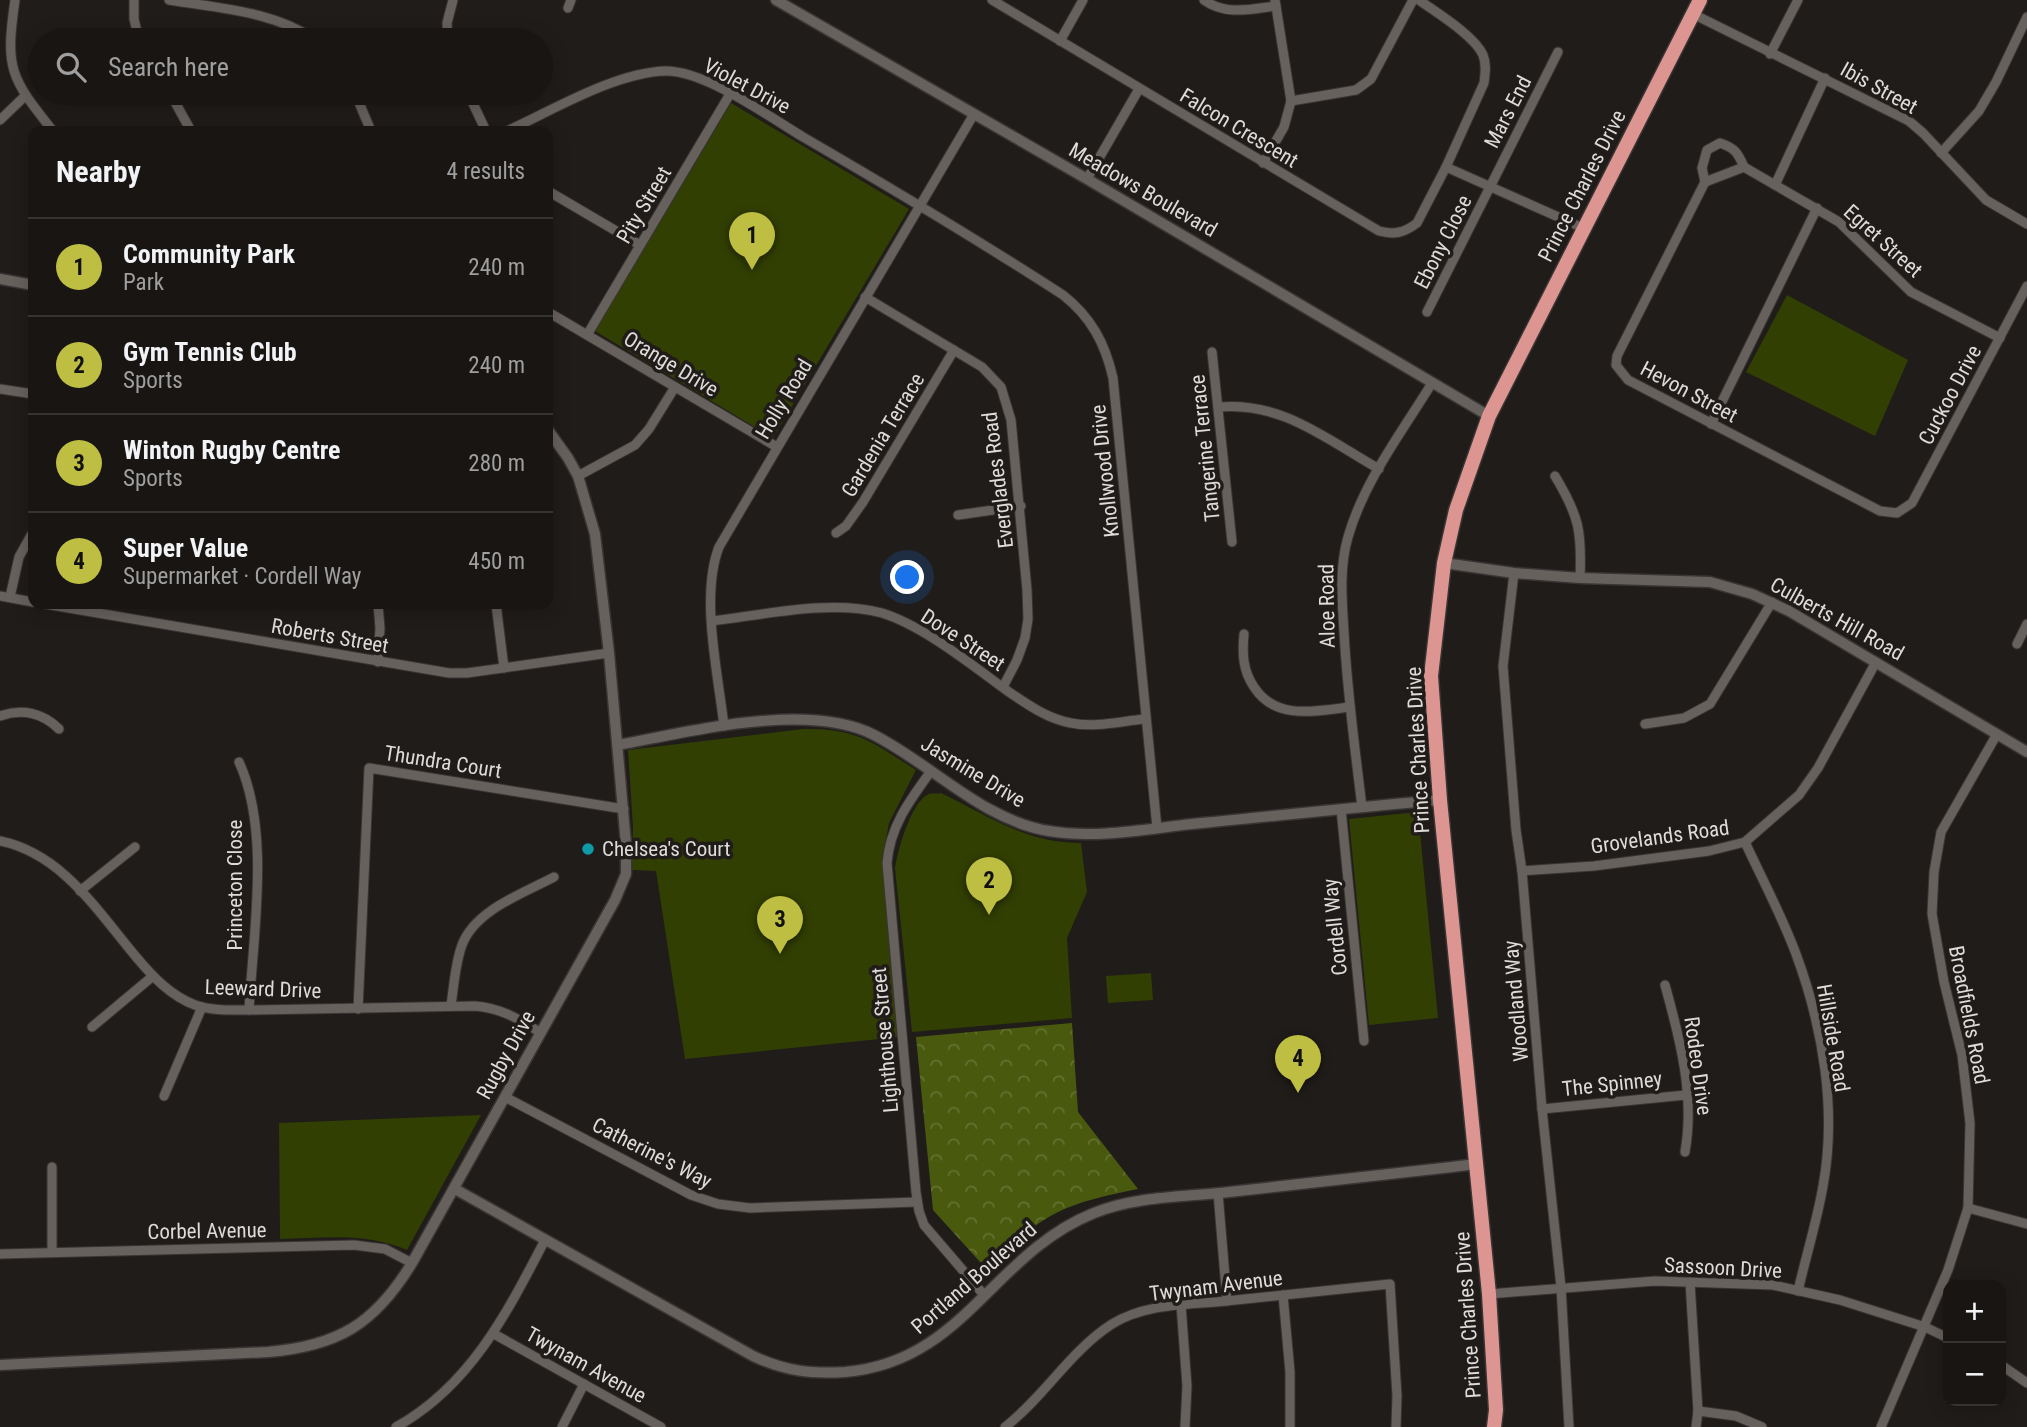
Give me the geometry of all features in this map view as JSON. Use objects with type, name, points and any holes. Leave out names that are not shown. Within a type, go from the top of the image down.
[{"type":"highway","name":"Prince Charles Drive","points":[[1494,1427],[1496,1410],[1489,1294],[1440,800],[1432,676],[1444,563],[1456,510],[1489,416],[1700,0]]},
{"type":"street","points":[[15,0],[10,51],[16,79],[28,100]]},
{"type":"street","points":[[134,0],[136,28]]},
{"type":"street","points":[[169,0],[222,5],[294,28]]},
{"type":"street","points":[[447,28],[453,0]]},
{"type":"street","name":"Meadows Boulevard","points":[[776,0],[1087,179],[1489,416]]},
{"type":"street","name":"Falcon Crescent","points":[[992,0],[1379,231],[1388,234],[1408,230],[1417,223],[1446,167]]},
{"type":"street","points":[[1060,41],[1083,0]]},
{"type":"street","points":[[1204,0],[1221,9],[1234,11],[1276,3],[1291,101],[1284,127],[1263,163]]},
{"type":"street","points":[[1291,101],[1356,90],[1364,85],[1371,79],[1413,0]]},
{"type":"street","points":[[1419,0],[1476,44],[1486,69],[1483,83],[1446,167],[1583,228]]},
{"type":"street","points":[[1770,54],[1798,0]]},
{"type":"street","name":"Ibis Street","points":[[1693,14],[1909,121],[1986,200],[2027,224]]},
{"type":"street","points":[[1941,153],[1979,111],[2027,17]]},
{"type":"street","name":"Mars End","points":[[1490,187],[1558,52]]},
{"type":"street","name":"Violet Drive","points":[[518,126],[614,82],[644,73],[673,71],[689,74],[730,94],[919,205]]},
{"type":"street","points":[[1775,185],[1825,78]]},
{"type":"street","points":[[1087,179],[1139,89]]},
{"type":"street","name":"Pity Street","points":[[587,335],[730,94]]},
{"type":"street","points":[[0,120],[25,96]]},
{"type":"street","points":[[32,105],[48,126]]},
{"type":"street","points":[[177,105],[188,126]]},
{"type":"street","points":[[360,105],[369,126]]},
{"type":"street","points":[[474,105],[484,126]]},
{"type":"street","name":"Holly Road","points":[[724,726],[709,586],[715,556],[727,531],[974,114]]},
{"type":"street","name":"Hevon Street","points":[[1744,167],[1736,150],[1720,143],[1707,150],[1702,168],[1705,182],[1617,356],[1616,365],[1628,380],[1711,424],[1880,511],[1897,513]]},
{"type":"street","points":[[1705,182],[1744,167]]},
{"type":"street","name":"Egret Street","points":[[1744,167],[1839,222],[1911,292],[2000,338]]},
{"type":"street","name":"Ebony Close","points":[[1427,313],[1490,187]]},
{"type":"street","points":[[553,194],[640,245]]},
{"type":"street","name":"Knollwood Drive","points":[[919,205],[1071,302],[1090,321],[1103,344],[1114,391],[1157,828]]},
{"type":"street","points":[[1711,424],[1817,208]]},
{"type":"street","points":[[0,279],[28,284]]},
{"type":"street","name":"Cuckoo Drive","points":[[1897,513],[1912,503],[2027,286]]},
{"type":"street","name":"Everglades Road","points":[[865,297],[988,372],[1003,392],[1013,429],[1028,619],[1022,649],[1003,687]]},
{"type":"street","name":"Orange Drive","points":[[553,315],[777,447]]},
{"type":"street","name":"Gardenia Terrace","points":[[836,533],[846,526],[863,502],[954,350]]},
{"type":"street","name":"Tangerine Terrace","points":[[1212,352],[1233,542]]},
{"type":"street","name":"Aloe Road","points":[[1362,807],[1350,707],[1342,569],[1351,527],[1379,469],[1432,383]]},
{"type":"street","points":[[578,476],[635,445],[649,429],[675,387]]},
{"type":"street","points":[[0,389],[28,393]]},
{"type":"street","points":[[1218,407],[1257,407],[1282,414],[1379,469]]},
{"type":"street","name":"Rugby Drive","points":[[0,1365],[307,1348],[331,1340],[362,1321],[389,1296],[412,1263],[624,882],[624,809],[595,534],[578,476],[553,437]]},
{"type":"street","points":[[1555,476],[1574,508],[1582,545],[1580,578]]},
{"type":"street","points":[[958,515],[1021,506]]},
{"type":"street","points":[[28,541],[19,557],[5,597],[28,601]]},
{"type":"street","name":"Culberts Hill Road","points":[[1444,563],[1514,573],[1580,578],[1710,582],[1752,594],[1876,662],[2027,752]]},
{"type":"street","name":"Woodland Way","points":[[1514,573],[1503,666],[1542,1109],[1561,1287],[1569,1427]]},
{"type":"street","points":[[1645,724],[1684,718],[1710,704],[1772,603]]},
{"type":"street","name":"Dove Street","points":[[712,621],[843,608],[870,610],[891,616],[916,629],[1038,710],[1067,723],[1145,719]]},
{"type":"street","name":"Roberts Street","points":[[75,609],[458,674],[609,653]]},
{"type":"street","points":[[378,609],[378,662]]},
{"type":"street","points":[[497,609],[503,667]]},
{"type":"street","points":[[2017,644],[2027,624]]},
{"type":"street","points":[[1244,634],[1245,667],[1252,684],[1267,702],[1286,710],[1305,712],[1350,707]]},
{"type":"street","name":"Grovelands Road","points":[[1522,871],[1594,866],[1709,851],[1745,842],[1799,795],[1818,768],[1876,662]]},
{"type":"street","points":[[0,716],[12,713],[35,714],[52,722],[59,729]]},
{"type":"street","name":"Jasmine Drive","points":[[618,745],[724,726],[808,720],[846,724],[884,740],[997,813],[1034,828],[1082,834],[1440,800]]},
{"type":"street","name":"Broadfields Road","points":[[1881,1427],[1948,1270],[1968,1208],[1970,1123],[1962,1055],[1944,982],[1932,914],[1934,872],[1941,832],[1997,734]]},
{"type":"street","name":"Princeton Close","points":[[239,762],[251,794],[257,846],[249,1010]]},
{"type":"street","name":"Thundra Court","points":[[358,1009],[369,768],[624,809]]},
{"type":"street","name":"Lighthouse Street","points":[[931,771],[898,819],[891,838],[887,863],[917,1202],[924,1225],[984,1296]]},
{"type":"street","name":"Cordell Way","points":[[1341,809],[1364,1041]]},
{"type":"street","name":"Leeward Drive","points":[[0,841],[20,846],[44,858],[80,891],[153,976],[175,995],[202,1007],[249,1010],[451,1005],[497,1009],[541,1033]]},
{"type":"street","name":"Hillside Road","points":[[1745,842],[1796,953],[1812,1003],[1825,1068],[1829,1132],[1823,1186],[1798,1291]]},
{"type":"street","points":[[80,891],[135,847]]},
{"type":"street","points":[[451,1005],[461,948],[473,928],[490,913],[554,877]]},
{"type":"street","points":[[92,1027],[153,976]]},
{"type":"street","name":"Rodeo Drive","points":[[1665,985],[1679,1034],[1685,1069],[1689,1126],[1685,1152]]},
{"type":"street","points":[[164,1096],[202,1007]]},
{"type":"street","name":"The Spinney","points":[[1542,1109],[1685,1095]]},
{"type":"street","name":"Catherine's Way","points":[[505,1097],[691,1195],[718,1204],[750,1208],[917,1202]]},
{"type":"street","name":"Portland Boulevard","points":[[455,1189],[770,1364],[793,1371],[848,1371],[886,1365],[947,1332],[1032,1250],[1063,1228],[1092,1214],[1134,1203],[1476,1164]]},
{"type":"street","points":[[52,1167],[52,1252]]},
{"type":"street","points":[[1218,1193],[1227,1301]]},
{"type":"street","points":[[1968,1208],[2027,1224]]},
{"type":"street","points":[[396,1427],[420,1412],[453,1384],[494,1334],[545,1240]]},
{"type":"street","name":"Corbel Avenue","points":[[0,1254],[354,1245],[386,1249],[412,1263]]},
{"type":"street","name":"Sassoon Drive","points":[[1489,1294],[1655,1281],[1773,1285],[1840,1300],[1925,1327],[1943,1336]]},
{"type":"street","points":[[1690,1282],[1698,1411],[1696,1427]]},
{"type":"street","name":"Twynam Avenue","points":[[1005,1427],[1028,1408],[1087,1344],[1108,1328],[1140,1312],[1181,1305],[1390,1284],[1397,1396],[1396,1427]]},
{"type":"street","points":[[1283,1295],[1290,1372],[1290,1427]]},
{"type":"street","points":[[1181,1305],[1187,1386],[1185,1427]]},
{"type":"street","name":"Twynam Avenue","points":[[494,1334],[661,1427]]},
{"type":"street","points":[[2006,1368],[2027,1382]]},
{"type":"street","points":[[562,1427],[584,1384]]},
{"type":"street","points":[[1698,1411],[1736,1416],[1762,1427]]},
{"type":"green space","points":[[731,103],[909,209],[773,438],[595,331]]},
{"type":"green space","points":[[1787,295],[1908,360],[1875,436],[1746,372]]},
{"type":"green space","points":[[803,729],[851,734],[916,770],[889,823],[882,860],[899,1037],[685,1059],[656,871],[632,870],[633,827],[628,750]]},
{"type":"green space","points":[[941,793],[1008,827],[1042,838],[1081,843],[1087,892],[1067,938],[1072,1018],[912,1032],[895,868],[902,839],[917,806],[922,798],[929,794]]},
{"type":"green space","points":[[1418,812],[1438,1018],[1369,1025],[1349,819]]},
{"type":"green space","points":[[1151,973],[1153,1000],[1108,1003],[1106,976]]},
{"type":"green space","points":[[1072,1023],[1078,1112],[1138,1189],[1091,1200],[1054,1214],[1022,1237],[990,1273],[933,1210],[916,1037]]},
{"type":"green space","points":[[481,1115],[407,1250],[392,1244],[360,1238],[280,1239],[279,1123]]},
{"type":"place","name":"Community Park","points":[[752,270]]},
{"type":"place","name":"Chelsea's Court","points":[[588,849]]},
{"type":"place","name":"Gym Tennis Club","points":[[989,915]]},
{"type":"place","name":"Winton Rugby Centre","points":[[780,954]]},
{"type":"place","name":"Super Value","points":[[1298,1093]]}]
